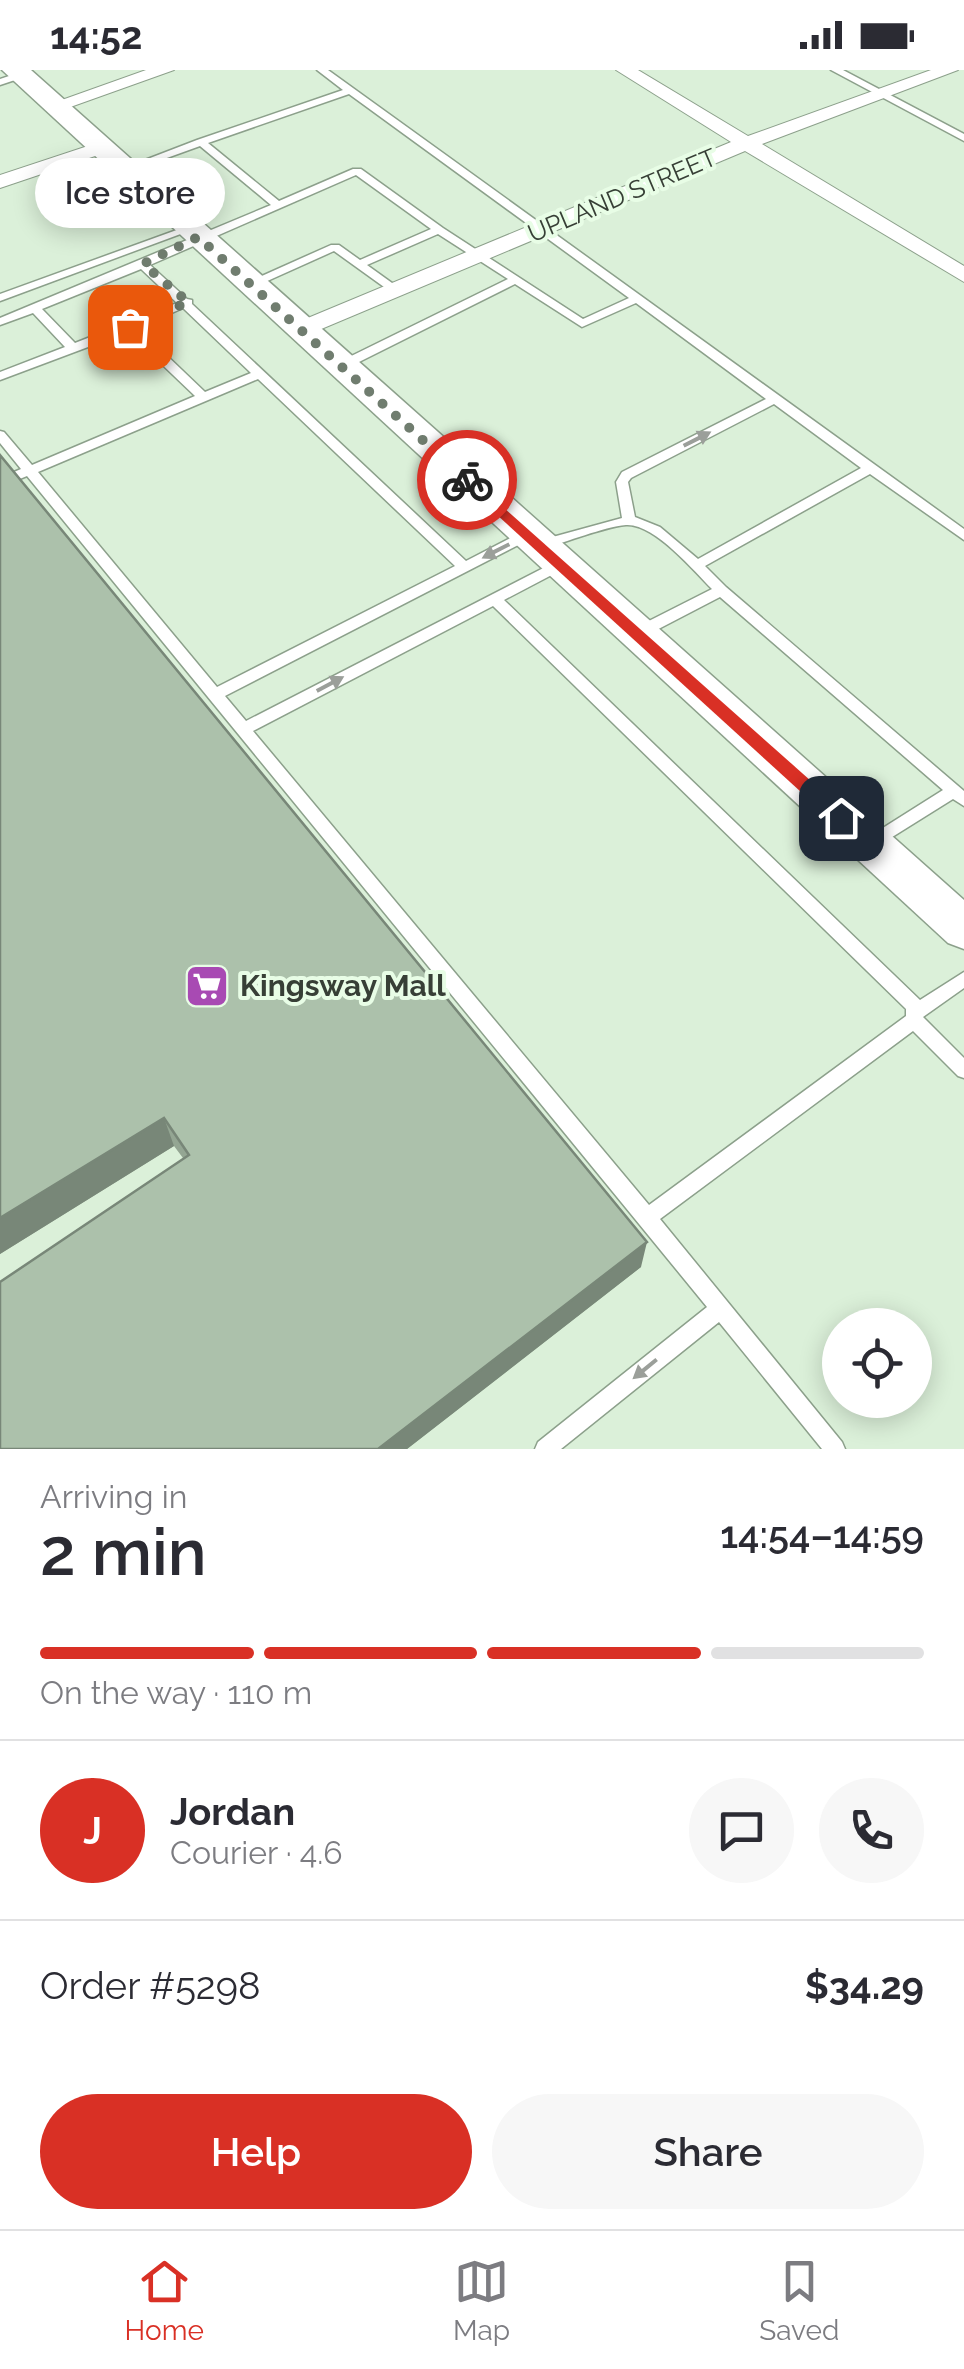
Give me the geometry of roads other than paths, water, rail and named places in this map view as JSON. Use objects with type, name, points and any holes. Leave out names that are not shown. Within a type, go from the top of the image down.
[{"type":"main road","points":[[12,76],[55,106],[964,929]]},
{"type":"street","points":[[55,106],[165,70]]},
{"type":"street","points":[[625,70],[964,275]]},
{"type":"street","name":"UPLAND STREET","points":[[300,330],[746,143],[949,70]]},
{"type":"street","points":[[0,182],[112,159]]},
{"type":"lane","points":[[322,70],[964,536]]},
{"type":"lane","points":[[836,70],[964,138]]},
{"type":"lane","points":[[112,159],[201,142],[350,91]]},
{"type":"lane","points":[[201,142],[276,204]]},
{"type":"lane","points":[[0,298],[276,204],[357,171],[582,324],[636,299]]},
{"type":"lane","points":[[359,264],[439,230]]},
{"type":"lane","points":[[0,322],[143,264],[193,233]]},
{"type":"lane","points":[[250,285],[335,247],[395,290]]},
{"type":"lane","points":[[143,264],[188,302],[464,568]]},
{"type":"lane","points":[[340,366],[516,279]]},
{"type":"lane","points":[[0,376],[188,302]]},
{"type":"lane","points":[[34,308],[73,348]]},
{"type":"lane","points":[[130,327],[203,397]]},
{"type":"lane","points":[[0,482],[261,373]]},
{"type":"lane","points":[[628,520],[622,482],[626,476],[775,399]]},
{"type":"lane","points":[[0,435],[835,1449]]},
{"type":"lane","points":[[695,566],[870,468]]},
{"type":"lane","points":[[215,694],[464,568],[628,520],[654,528],[959,795],[870,845]]},
{"type":"lane","points":[[244,730],[494,598],[542,548]]},
{"type":"lane","points":[[637,634],[721,590]]},
{"type":"lane","points":[[494,598],[915,1006],[915,1016],[964,1070]]},
{"type":"lane","points":[[647,1218],[964,979]]},
{"type":"lane","points":[[545,1449],[721,1308]]},
{"type":"place","name":"Ice store","points":[[130,327]]},
{"type":"place","name":"Kingsway Mall","points":[[207,986]]}]
